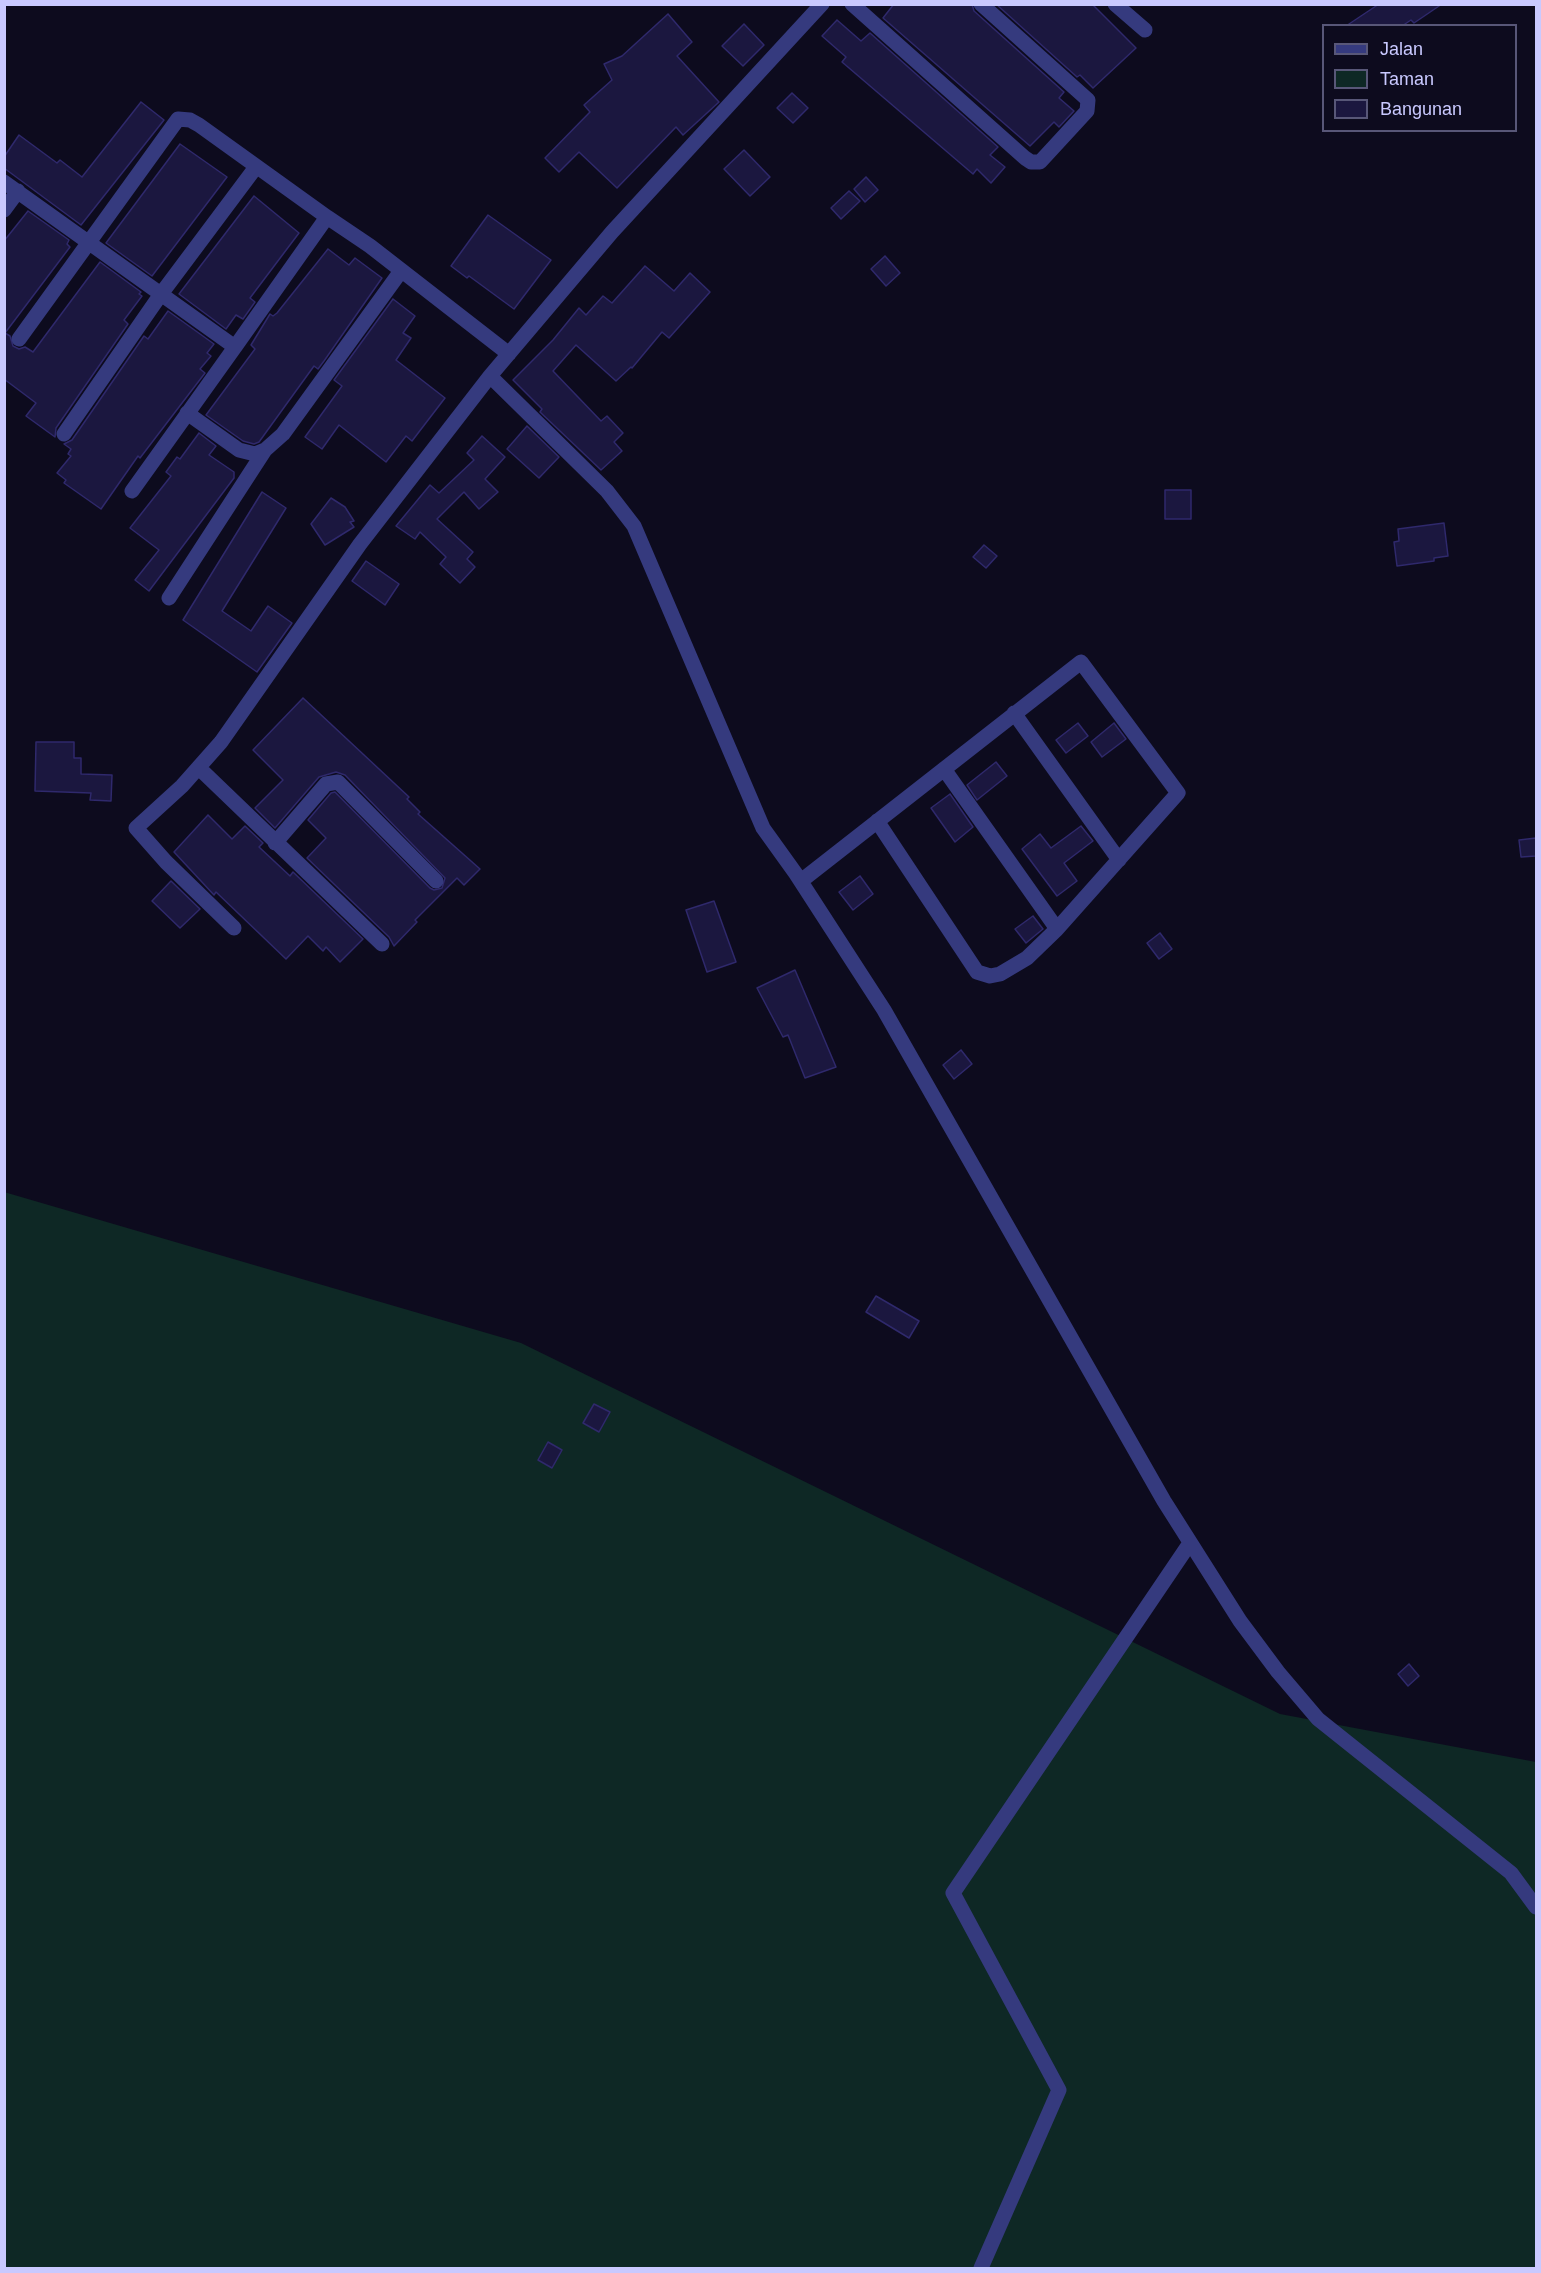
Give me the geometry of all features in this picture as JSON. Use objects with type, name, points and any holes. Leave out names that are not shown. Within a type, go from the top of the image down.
[{"type":"street","points":[[234,928],[136,830],[138,825],[199,768],[221,742],[360,544],[490,376],[612,232],[822,4]]},
{"type":"street","points":[[855,6],[1025,158],[1031,162],[1040,162],[1087,111],[1088,100],[981,4]]},
{"type":"street","points":[[1115,4],[1145,30]]},
{"type":"street","points":[[19,339],[178,120],[184,118],[199,125],[327,217],[509,354]]},
{"type":"street","points":[[64,434],[161,294],[256,167]]},
{"type":"street","points":[[4,182],[235,347]]},
{"type":"street","points":[[4,210],[18,191]]},
{"type":"street","points":[[132,491],[327,217]]},
{"type":"street","points":[[169,598],[265,450],[283,434],[401,271]]},
{"type":"street","points":[[490,376],[608,491],[634,526],[763,828],[799,878],[884,1010],[1190,1543],[1240,1621],[1278,1672],[1318,1719],[1504,1867],[1536,1908]]},
{"type":"street","points":[[188,413],[239,450],[255,454],[265,450]]},
{"type":"street","points":[[799,878],[877,822],[1081,662],[1178,793],[1057,928],[1012,969],[990,976],[977,972],[877,822]]},
{"type":"street","points":[[1014,713],[1119,860]]},
{"type":"street","points":[[199,768],[382,944]]},
{"type":"street","points":[[944,769],[1057,928]]},
{"type":"street","points":[[275,843],[326,784],[338,782],[436,882]]},
{"type":"street","points":[[981,2268],[1059,2090],[953,1893],[1190,1543]]},
{"type":"green space","points":[[4,1192],[521,1343],[1280,1714],[1536,1762],[1536,2268],[5,2268]]},
{"type":"building","points":[[894,4],[972,4],[974,11],[1064,92],[1059,98],[1074,111],[1059,127],[1054,122],[1030,146],[883,18]]},
{"type":"building","points":[[996,4],[1092,4],[1136,48],[1093,88],[1080,75],[1077,77]]},
{"type":"building","points":[[1379,4],[1442,4],[1414,23],[1411,20],[1405,24],[1349,24]]},
{"type":"building","points":[[668,14],[692,42],[677,56],[719,102],[683,135],[676,127],[617,188],[579,152],[559,172],[545,158],[590,112],[584,105],[612,80],[604,64],[622,56]]},
{"type":"building","points":[[837,20],[861,41],[870,33],[998,147],[990,155],[1005,167],[991,183],[977,169],[973,174],[842,62],[846,57],[822,36]]},
{"type":"building","points":[[744,24],[764,45],[743,66],[722,46]]},
{"type":"building","points":[[792,93],[808,108],[793,123],[777,108]]},
{"type":"building","points":[[141,102],[164,120],[81,225],[4,168],[4,157],[19,135],[57,163],[60,160],[82,177]]},
{"type":"building","points":[[180,144],[227,177],[152,276],[106,243]]},
{"type":"building","points":[[744,150],[770,177],[750,196],[724,169]]},
{"type":"building","points":[[866,177],[878,190],[865,202],[854,189]]},
{"type":"building","points":[[849,191],[860,201],[841,219],[831,208]]},
{"type":"building","points":[[254,196],[299,233],[250,298],[255,302],[243,319],[236,315],[226,329],[179,294]]},
{"type":"building","points":[[28,211],[69,240],[67,244],[70,247],[5,333],[10,336],[13,346],[19,349],[25,347],[33,352],[100,262],[141,292],[139,294],[142,296],[124,320],[128,324],[56,428],[55,437],[26,416],[36,403],[4,379],[4,241]]},
{"type":"building","points":[[488,215],[551,260],[514,309],[469,276],[467,278],[451,266]]},
{"type":"building","points":[[328,249],[349,265],[355,258],[382,278],[318,369],[314,366],[259,442],[254,444],[243,441],[206,415],[255,349],[251,345],[270,314],[273,316],[277,313]]},
{"type":"building","points":[[885,256],[900,273],[886,286],[871,269]]},
{"type":"building","points":[[645,266],[674,291],[690,273],[710,292],[669,338],[662,332],[632,368],[616,381],[576,345],[553,371],[601,421],[607,416],[623,433],[614,442],[622,451],[601,470],[540,412],[542,409],[513,380],[553,340],[579,308],[586,315],[603,296],[612,303]]},
{"type":"building","points":[[393,299],[415,316],[403,333],[411,338],[396,360],[445,398],[412,441],[406,436],[386,462],[339,425],[322,449],[305,437],[342,386],[334,380]]},
{"type":"building","points":[[168,311],[214,344],[207,353],[211,356],[200,369],[205,373],[140,458],[138,456],[101,509],[64,483],[66,480],[57,473],[71,456],[68,454],[71,449],[64,444],[72,440],[144,336],[148,339]]},
{"type":"building","points":[[527,426],[559,457],[539,478],[507,449]]},
{"type":"building","points":[[199,433],[216,446],[209,455],[234,472],[234,478],[149,591],[135,580],[159,550],[130,528],[171,476],[166,472],[177,457],[180,459]]},
{"type":"building","points":[[482,436],[505,457],[485,479],[498,492],[479,509],[464,492],[437,519],[473,552],[467,559],[475,567],[460,583],[440,564],[446,557],[420,532],[415,539],[396,526],[430,485],[439,493],[474,460],[467,453]]},
{"type":"building","points":[[1165,490],[1191,490],[1191,519],[1165,519]]},
{"type":"building","points":[[262,492],[286,508],[222,611],[251,631],[268,606],[292,623],[257,672],[183,620]]},
{"type":"building","points":[[331,498],[345,507],[354,521],[350,522],[354,527],[325,545],[311,524]]},
{"type":"building","points":[[1444,523],[1448,556],[1434,558],[1434,561],[1397,566],[1394,542],[1399,541],[1398,529]]},
{"type":"building","points":[[984,545],[997,556],[986,568],[973,557]]},
{"type":"building","points":[[366,561],[399,584],[385,605],[352,581]]},
{"type":"building","points":[[303,698],[409,797],[407,799],[420,812],[418,814],[480,869],[464,885],[457,878],[415,920],[417,922],[394,946],[389,937],[307,858],[326,838],[308,820],[331,793],[335,792],[430,888],[434,890],[442,888],[445,878],[345,775],[336,772],[319,777],[275,828],[255,808],[283,780],[253,750]]},
{"type":"building","points":[[1078,723],[1088,736],[1066,753],[1056,740]]},
{"type":"building","points":[[1114,723],[1126,739],[1102,757],[1091,742]]},
{"type":"building","points":[[36,742],[74,742],[74,758],[81,758],[81,774],[112,775],[111,801],[90,800],[91,793],[35,791]]},
{"type":"building","points":[[996,762],[1007,776],[977,800],[967,785]]},
{"type":"building","points":[[950,794],[973,827],[955,842],[931,808]]},
{"type":"building","points":[[208,815],[232,839],[245,826],[263,843],[259,847],[290,876],[293,872],[363,939],[340,962],[326,947],[323,951],[308,936],[286,959],[216,892],[214,895],[174,852]]},
{"type":"building","points":[[1081,826],[1093,841],[1064,863],[1077,881],[1057,896],[1022,849],[1040,834],[1051,848]]},
{"type":"building","points":[[1536,838],[1536,856],[1521,857],[1519,840]]},
{"type":"building","points":[[860,876],[873,894],[853,910],[839,892]]},
{"type":"building","points":[[171,881],[200,909],[180,928],[152,901]]},
{"type":"building","points":[[714,901],[736,962],[707,972],[686,910]]},
{"type":"building","points":[[1033,916],[1043,929],[1026,943],[1015,929]]},
{"type":"building","points":[[1160,933],[1172,949],[1159,959],[1147,943]]},
{"type":"building","points":[[795,970],[836,1067],[805,1078],[788,1035],[783,1037],[757,988]]},
{"type":"building","points":[[961,1050],[972,1064],[954,1079],[943,1065]]},
{"type":"building","points":[[876,1296],[919,1321],[909,1338],[866,1312]]},
{"type":"building","points":[[594,1404],[610,1412],[599,1432],[583,1423]]},
{"type":"building","points":[[548,1442],[562,1450],[552,1468],[538,1460]]},
{"type":"building","points":[[1409,1664],[1419,1676],[1408,1686],[1398,1674]]}]
